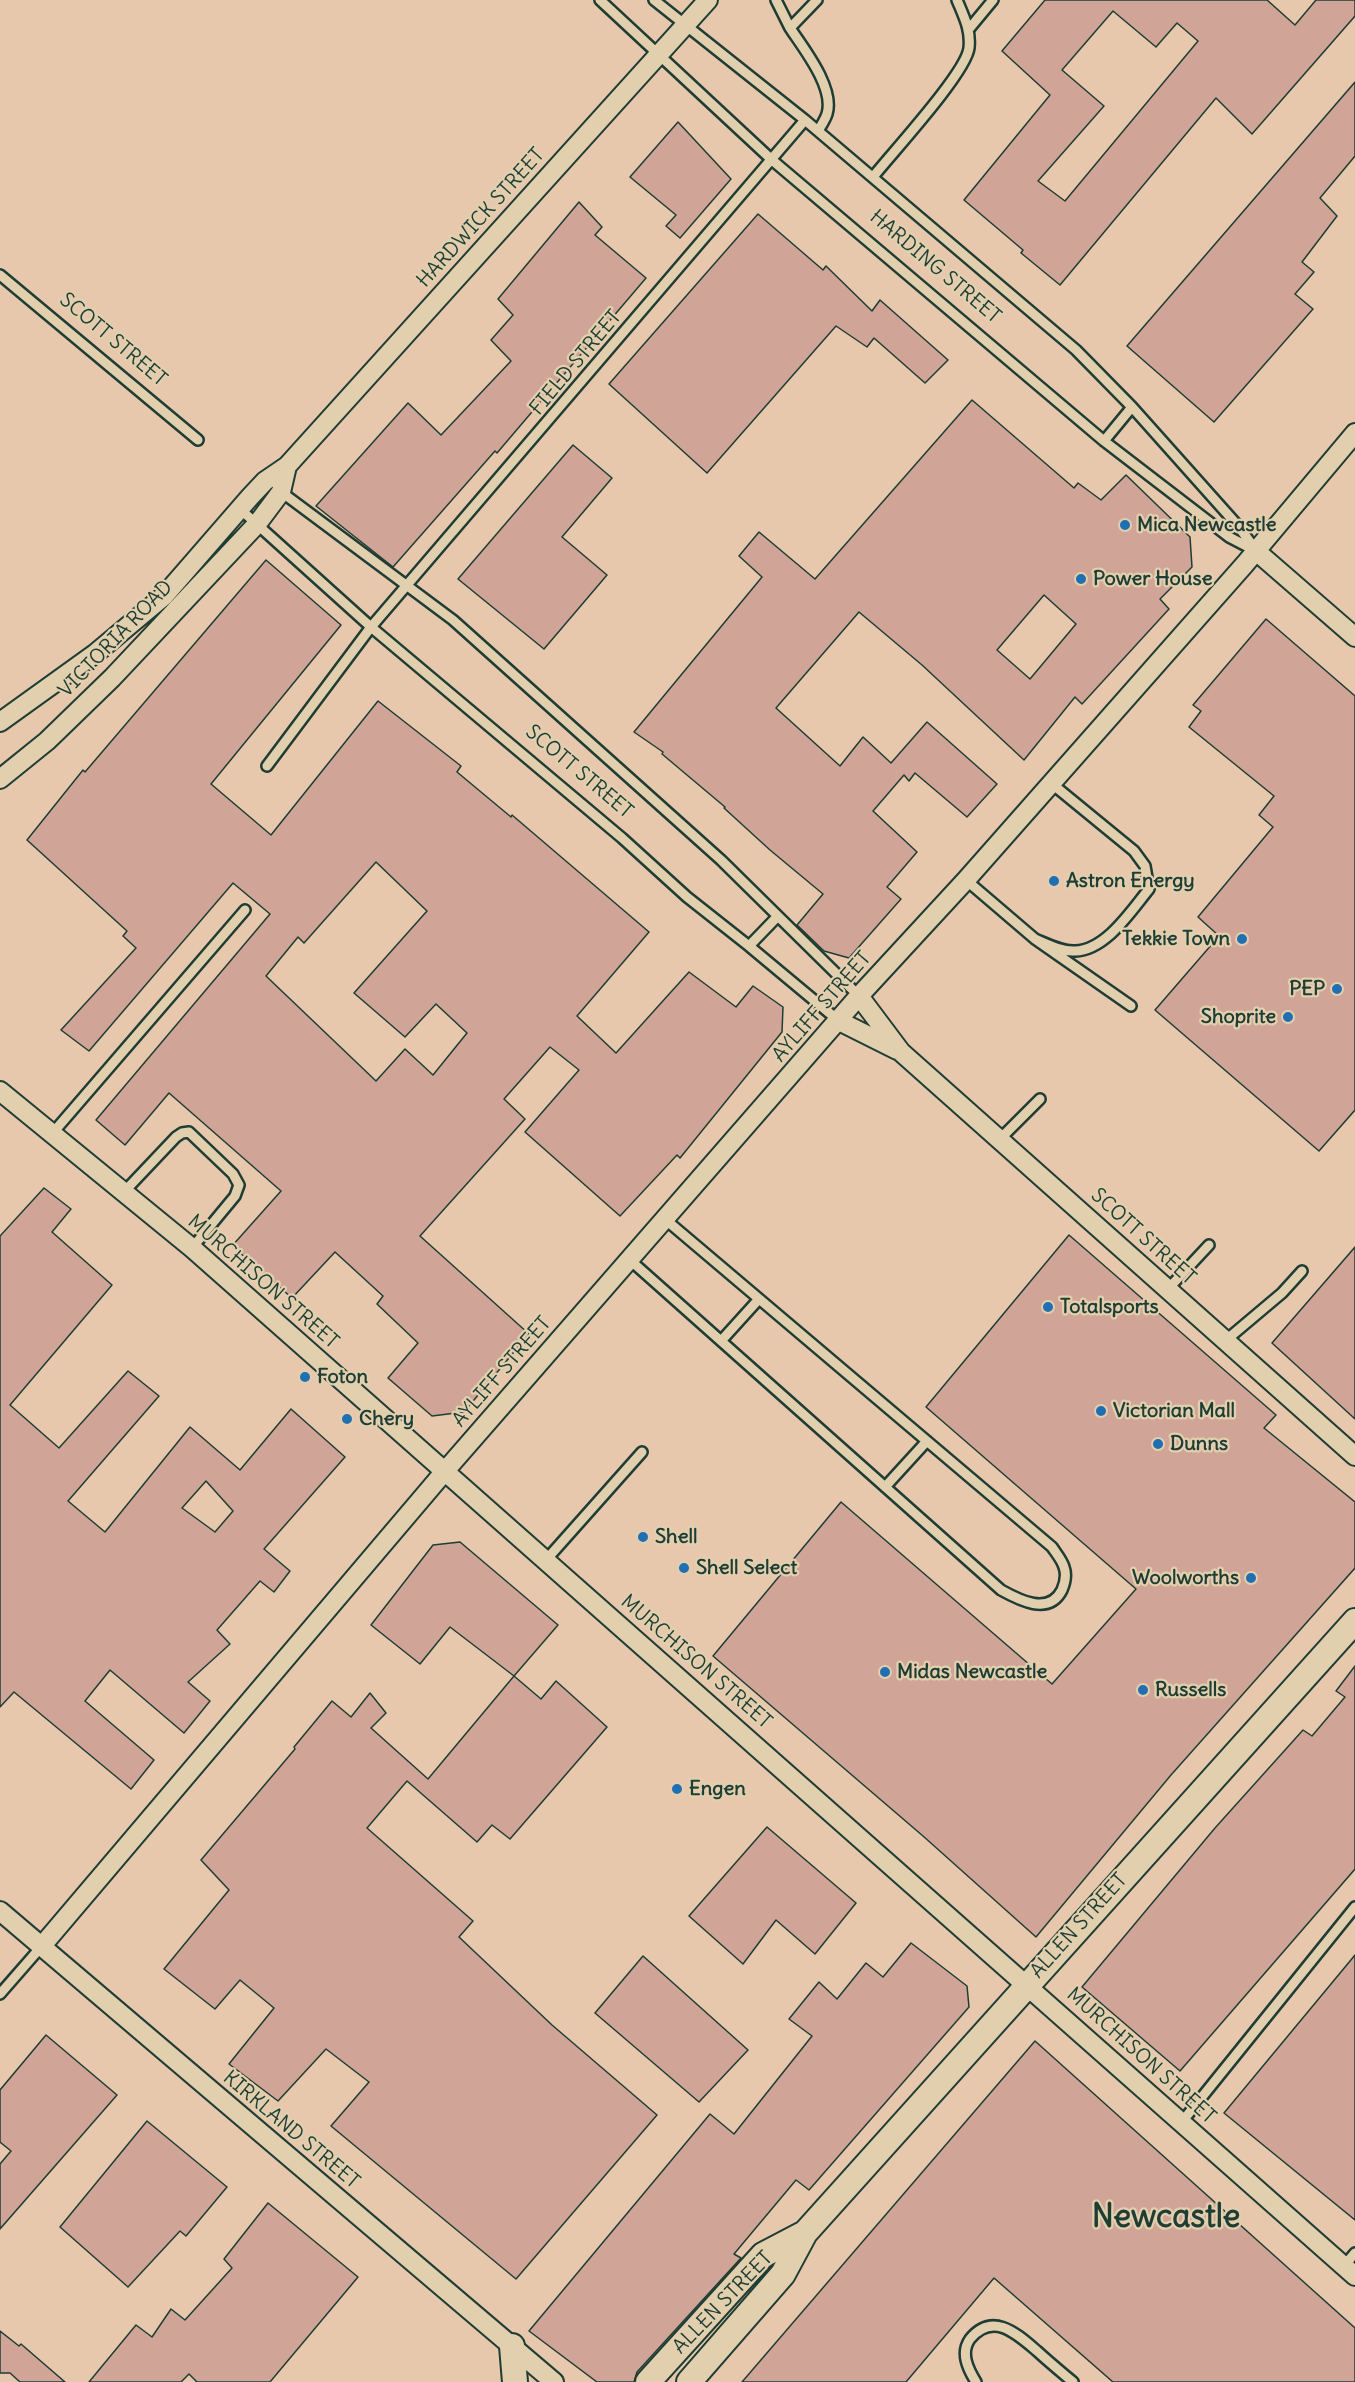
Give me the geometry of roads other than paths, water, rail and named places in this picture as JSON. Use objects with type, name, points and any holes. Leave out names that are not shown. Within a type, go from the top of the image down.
[{"type":"street","name":"HARDWICK STREET","points":[[0,722],[96,653],[164,596],[265,481],[287,466],[708,0]]},
{"type":"street","name":"AYLIFF STREET","points":[[41,1947],[445,1471],[859,996],[966,880],[1256,551],[1355,433]]},
{"type":"street","name":"HARDWICK STREET","points":[[257,524],[281,492],[287,466]]},
{"type":"street","name":"VICTORIA ROAD","points":[[0,779],[47,741],[112,678],[257,524]]},
{"type":"street","name":"HARDING STREET","points":[[1256,551],[1355,637]]},
{"type":"street","name":"SCOTT STREET","points":[[859,996],[901,1052],[1355,1456]]},
{"type":"street","name":"SCOTT STREET","points":[[839,1021],[901,1052]]},
{"type":"street","name":"MURCHISON STREET","points":[[0,1091],[192,1248],[1027,1984],[1181,2123],[1351,2265]]},
{"type":"street","name":"ALLEN STREET","points":[[689,2382],[783,2274],[805,2233],[1355,1621]]},
{"type":"street","name":"KIRKLAND STREET","points":[[0,1911],[554,2382]]},
{"type":"street","name":"ALLEN STREET","points":[[648,2382],[763,2255],[805,2233]]},
{"type":"street","points":[[512,2346],[515,2382]]},
{"type":"lane","name":"HARDING STREET","points":[[600,0],[772,160],[1104,441],[1229,537],[1256,551]]},
{"type":"lane","name":"HARDING STREET","points":[[654,0],[685,27],[805,120],[1076,350],[1132,407],[1239,527],[1256,551]]},
{"type":"lane","points":[[776,0],[790,28],[817,69],[827,94],[827,112],[818,131]]},
{"type":"lane","points":[[790,28],[817,0]]},
{"type":"lane","points":[[873,177],[950,83],[965,60],[969,50],[969,29],[957,0]]},
{"type":"lane","points":[[969,29],[993,0]]},
{"type":"lane","name":"FIELD STREET","points":[[267,766],[371,627],[408,587],[805,120]]},
{"type":"lane","name":"SCOTT STREET","points":[[0,274],[198,440]]},
{"type":"lane","points":[[1104,441],[1132,407]]},
{"type":"lane","name":"SCOTT STREET","points":[[265,481],[462,628],[721,860],[859,996]]},
{"type":"lane","name":"SCOTT STREET","points":[[240,509],[371,627],[613,830],[687,897],[839,1021]]},
{"type":"lane","points":[[1035,939],[1066,950],[1083,950],[1108,938],[1149,889],[1150,883],[1145,866],[1134,851],[1051,783]]},
{"type":"lane","points":[[966,880],[1035,939],[1131,1006]]},
{"type":"lane","points":[[51,1134],[245,910]]},
{"type":"lane","points":[[749,946],[777,917]]},
{"type":"lane","points":[[1000,1139],[1040,1099]]},
{"type":"lane","points":[[123,1193],[176,1137],[189,1132],[233,1174],[238,1185],[235,1196],[192,1248]]},
{"type":"lane","points":[[630,1260],[1001,1590],[1022,1601],[1038,1604],[1052,1602],[1060,1594],[1066,1582],[1065,1568],[1052,1547],[666,1220]]},
{"type":"lane","points":[[1168,1289],[1209,1245]]},
{"type":"lane","points":[[1225,1341],[1282,1293],[1302,1270]]},
{"type":"lane","points":[[721,1341],[759,1299]]},
{"type":"lane","points":[[885,1487],[927,1441]]},
{"type":"lane","points":[[546,1560],[642,1452]]},
{"type":"lane","points":[[1181,2123],[1355,1906]]},
{"type":"lane","points":[[0,1994],[41,1947]]},
{"type":"lane","points":[[976,2382],[968,2369],[964,2350],[969,2340],[979,2331],[990,2326],[1002,2326],[1016,2333],[1073,2382]]},
{"type":"place","name":"Mica Newcastle","points":[[1125,525]]},
{"type":"place","name":"Power House","points":[[1081,579]]},
{"type":"place","name":"Astron Energy","points":[[1054,881]]},
{"type":"place","name":"Tekkie Town","points":[[1242,939]]},
{"type":"place","name":"PEP","points":[[1337,989]]},
{"type":"place","name":"Shoprite","points":[[1288,1017]]},
{"type":"place","name":"Totalsports","points":[[1048,1307]]},
{"type":"place","name":"Foton","points":[[305,1377]]},
{"type":"place","name":"Victorian Mall","points":[[1101,1411]]},
{"type":"place","name":"Chery","points":[[347,1419]]},
{"type":"place","name":"Dunns","points":[[1158,1444]]},
{"type":"place","name":"Shell","points":[[643,1537]]},
{"type":"place","name":"Shell Select","points":[[684,1568]]},
{"type":"place","name":"Woolworths","points":[[1251,1578]]},
{"type":"place","name":"Midas Newcastle","points":[[885,1672]]},
{"type":"place","name":"Russells","points":[[1143,1690]]},
{"type":"place","name":"Engen","points":[[677,1789]]},
{"type":"district","name":"Newcastle","points":[[1166,2218]]}]
